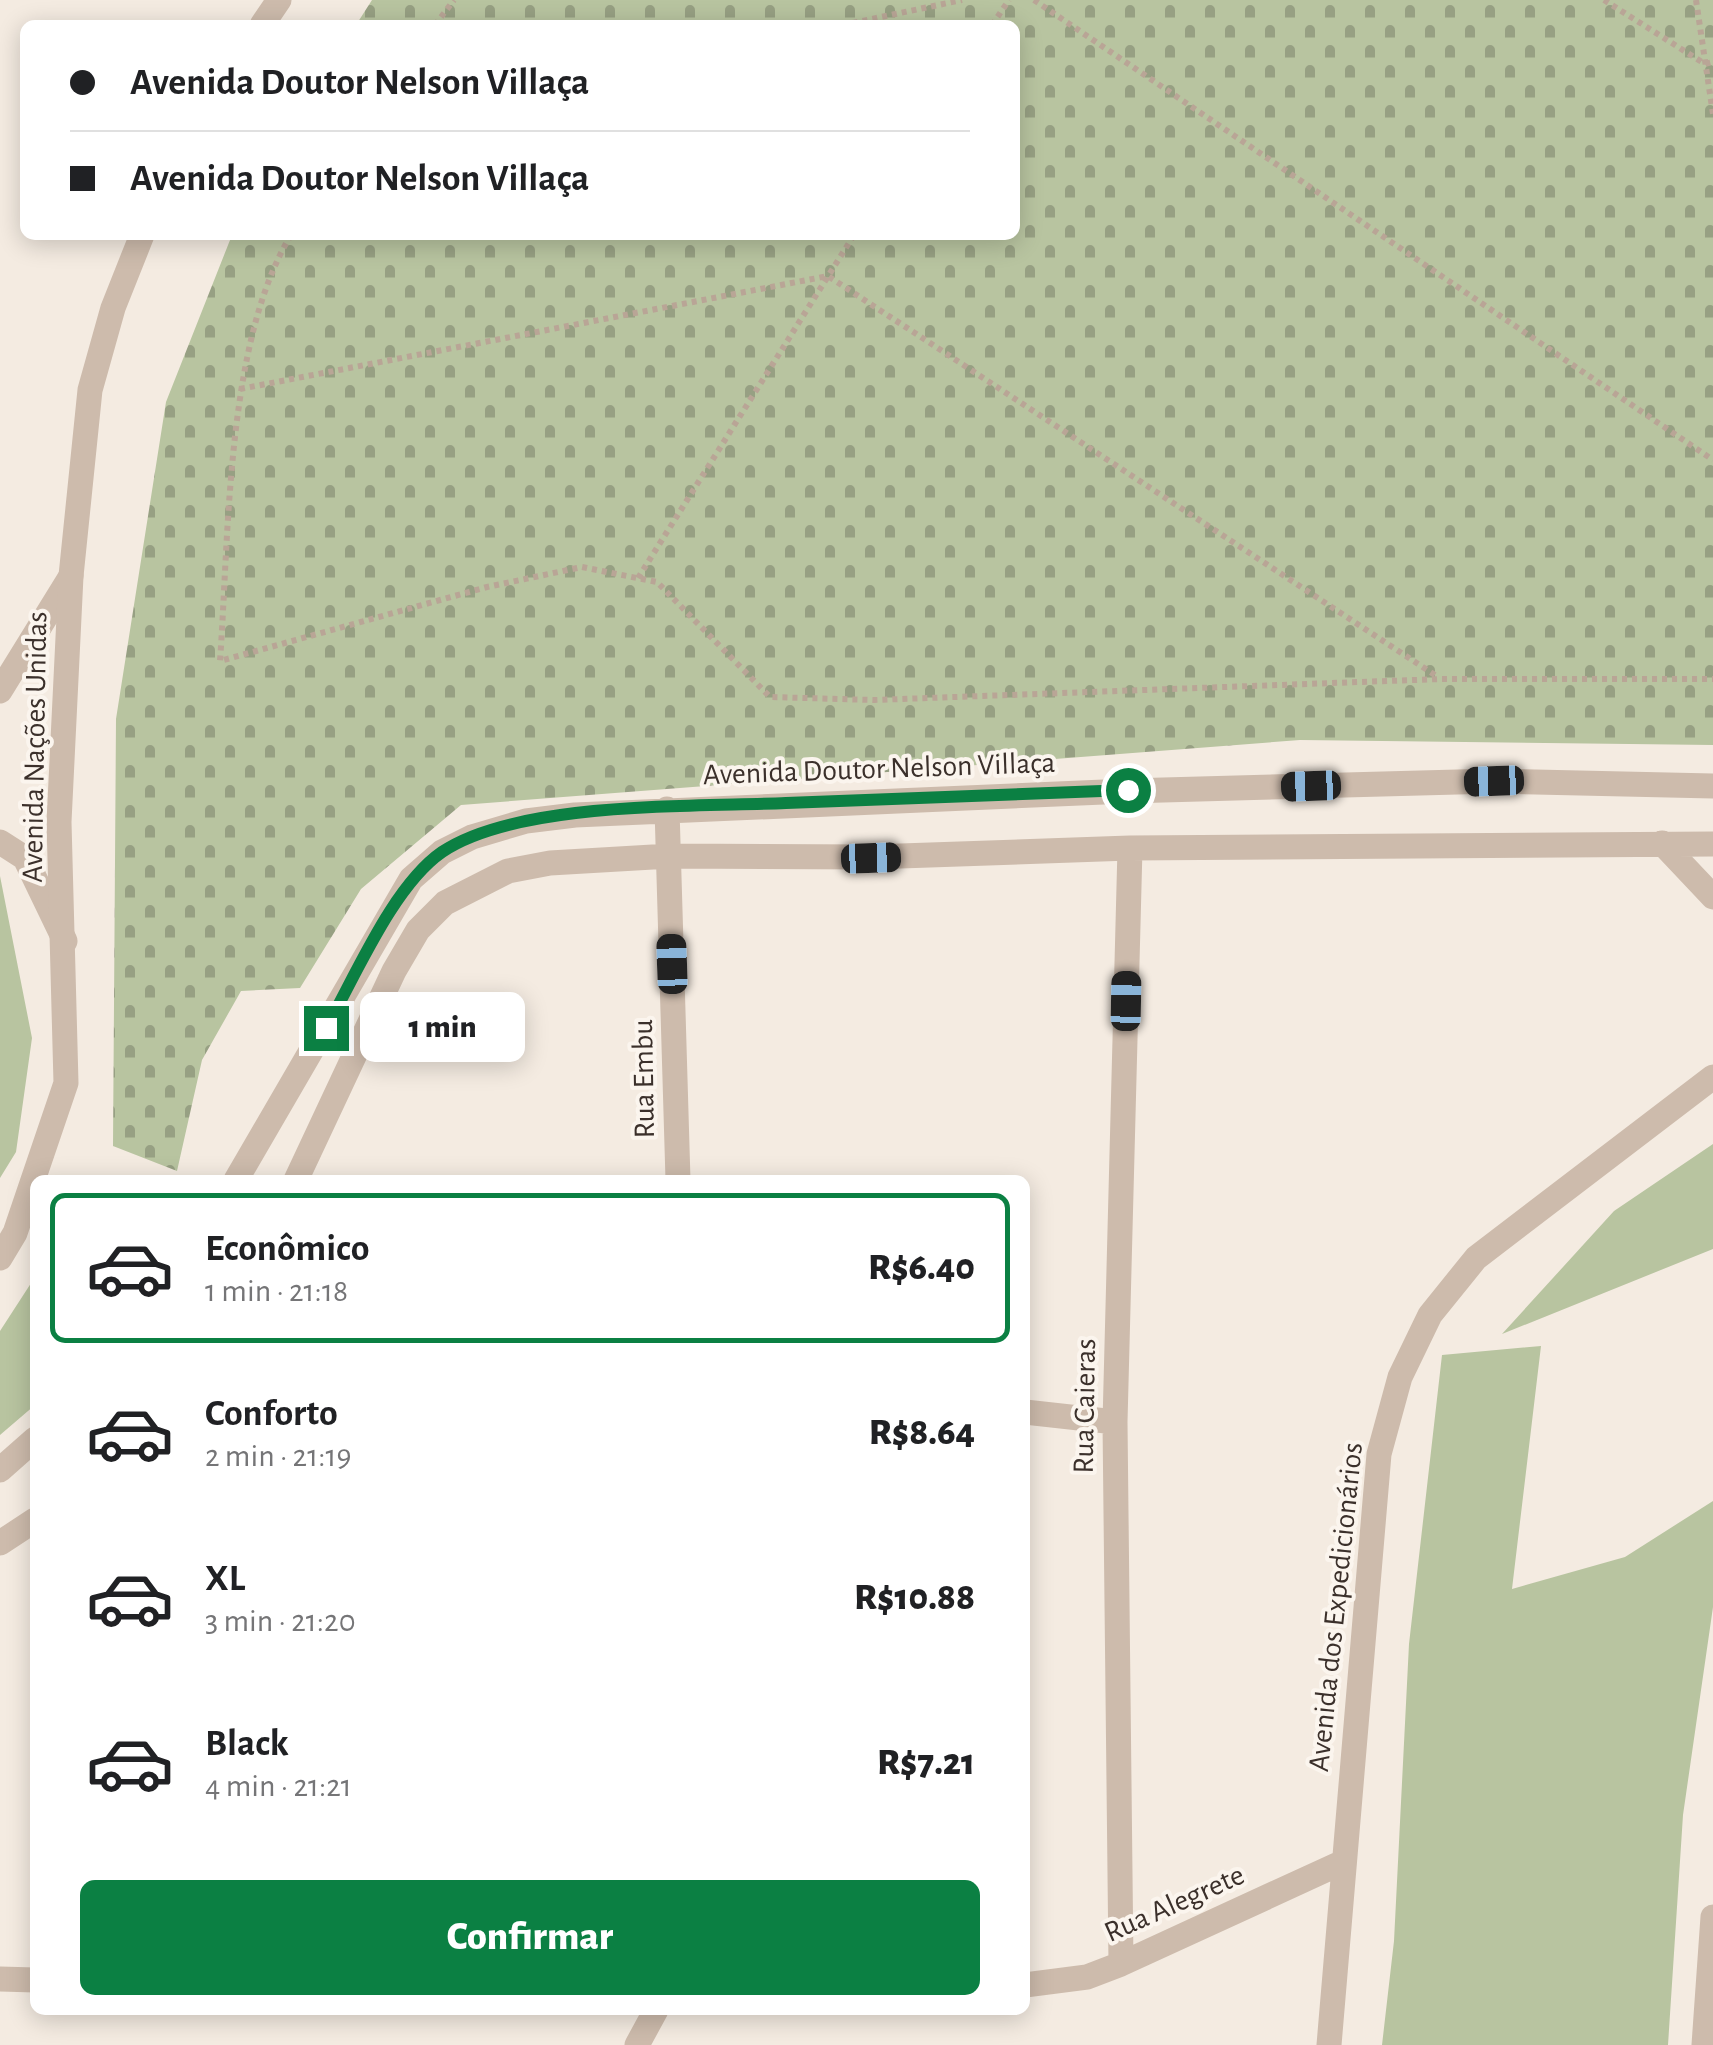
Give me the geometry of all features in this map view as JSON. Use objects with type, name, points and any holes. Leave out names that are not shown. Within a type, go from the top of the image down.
[{"type":"street","name":"Avenida Nações Unidas","points":[[35,1175],[66,1083],[60,822],[71,576],[90,390],[113,308],[140,240]]},
{"type":"street","points":[[0,691],[71,576]]},
{"type":"street","name":"Avenida Doutor Nelson Villaça","points":[[239,1175],[411,880],[442,852],[472,837],[526,821],[667,809],[1494,781],[1713,786]]},
{"type":"street","name":"Rua Embu","points":[[667,809],[678,1175]]},
{"type":"street","points":[[0,842],[25,858],[64,941]]},
{"type":"street","points":[[1662,844],[1713,897]]},
{"type":"street","points":[[298,1175],[394,971],[418,930],[445,903],[508,871],[550,863],[670,856],[871,858],[1130,848],[1713,844]]},
{"type":"street","name":"Rua Caieras","points":[[1121,1964],[1116,1422],[1130,848]]},
{"type":"street","name":"Avenida dos Expedicionários","points":[[1329,2045],[1379,1454],[1400,1376],[1430,1315],[1476,1258],[1713,1077]]},
{"type":"street","name":"Avenida Nações Unidas","points":[[0,1258],[15,1233],[30,1189]]},
{"type":"street","points":[[1030,1413],[1116,1422]]},
{"type":"street","points":[[0,1470],[30,1443]]},
{"type":"street","points":[[0,1542],[30,1523]]},
{"type":"street","name":"Rua Alegrete","points":[[1030,1983],[1087,1977],[1121,1964],[1344,1862]]},
{"type":"street","points":[[1704,2045],[1713,1916]]},
{"type":"street","points":[[0,1979],[30,1980]]},
{"type":"street","points":[[638,2045],[653,2015]]},
{"type":"path","points":[[867,20],[962,0]]},
{"type":"path","points":[[1034,0],[1713,460]]},
{"type":"path","points":[[1604,0],[1709,63]]},
{"type":"path","points":[[1696,0],[1709,63],[1713,114]]},
{"type":"path","points":[[288,240],[277,258],[240,389],[220,661],[487,587],[582,567],[657,582],[770,696],[874,700],[1441,679],[1713,678]]},
{"type":"path","points":[[638,578],[851,240]]},
{"type":"path","points":[[240,389],[828,276],[1441,679]]},
{"type":"green space","points":[[372,0],[1713,0],[1713,745],[1300,740],[461,805],[361,889],[300,988],[241,991],[202,1060],[177,1171],[113,1146],[116,719],[166,402],[230,240],[1020,240],[1020,20],[359,20]]},
{"type":"green space","points":[[0,876],[32,1038],[16,1152],[0,1178]]},
{"type":"green space","points":[[1713,1144],[1713,1249],[1502,1334],[1614,1211]]},
{"type":"green space","points":[[30,1285],[30,1409],[0,1435],[0,1331]]},
{"type":"green space","points":[[1541,1346],[1512,1589],[1625,1557],[1713,1501],[1713,1607],[1683,1815],[1668,2045],[1382,2045],[1394,1941],[1409,1644],[1442,1355]]},
{"type":"route","points":[[326,1028],[411,880],[442,852],[500,827],[574,815],[667,809],[1128,790]]}]
